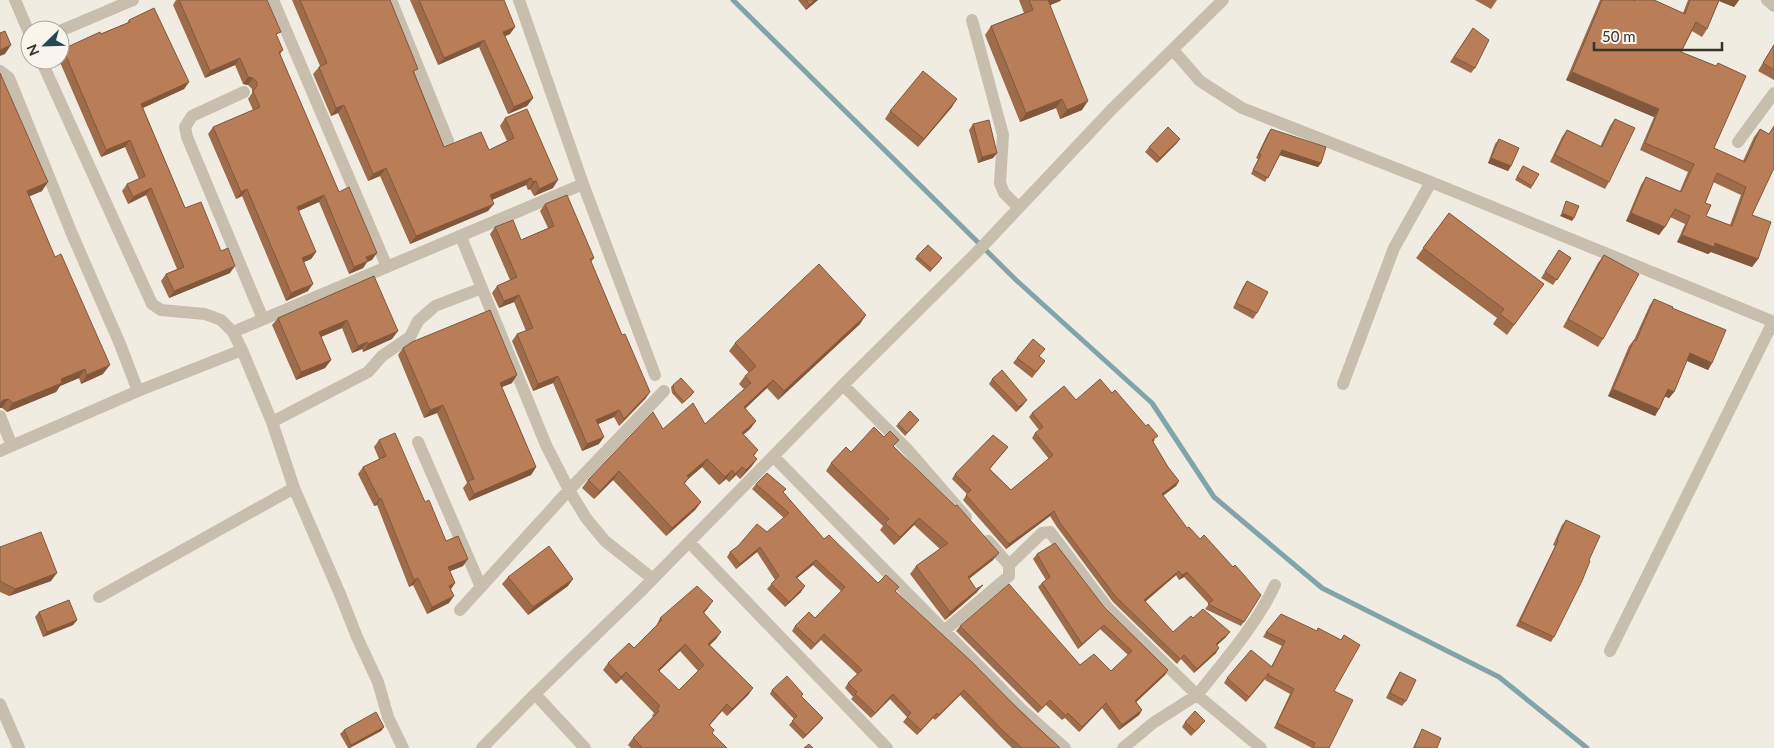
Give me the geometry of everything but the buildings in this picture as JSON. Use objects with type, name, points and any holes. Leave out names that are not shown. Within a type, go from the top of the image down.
[{"type":"street","points":[[15,0],[24,20]]},
{"type":"street","points":[[70,27],[133,0]]},
{"type":"street","points":[[273,0],[387,267]]},
{"type":"street","points":[[391,0],[448,140]]},
{"type":"street","points":[[519,0],[584,184],[655,375]]},
{"type":"street","points":[[482,748],[653,579],[843,385],[979,250],[1112,109],[1223,0]]},
{"type":"street","points":[[1767,0],[1774,6]]},
{"type":"street","points":[[972,20],[1003,135],[1000,184],[1004,193],[1019,208]]},
{"type":"street","points":[[1173,50],[1200,81],[1242,108],[1431,182],[1773,322],[1610,651]]},
{"type":"street","points":[[0,70],[9,78],[138,391]]},
{"type":"street","points":[[46,70],[152,304],[161,310],[205,314],[221,320],[232,332],[242,350],[272,422],[294,488],[378,682],[388,717],[403,748]]},
{"type":"street","points":[[244,92],[192,116],[184,128],[263,319]]},
{"type":"street","points":[[1738,142],[1774,93]]},
{"type":"street","points":[[1343,384],[1394,248],[1431,182]]},
{"type":"street","points":[[232,332],[584,184]]},
{"type":"street","points":[[461,237],[546,445],[570,490],[586,518],[605,541],[653,579]]},
{"type":"street","points":[[272,422],[368,372],[382,356],[410,337],[418,321],[434,306],[482,288]]},
{"type":"street","points":[[0,451],[138,391],[242,350]]},
{"type":"street","points":[[843,385],[907,450],[1009,565],[1009,576],[944,631]]},
{"type":"street","points":[[460,610],[664,391]]},
{"type":"street","points":[[0,416],[12,446]]},
{"type":"street","points":[[418,442],[481,587]]},
{"type":"street","points":[[773,456],[1021,709],[1064,748]]},
{"type":"street","points":[[99,598],[294,488]]},
{"type":"street","points":[[1009,565],[1042,533],[1050,532],[1107,606],[1197,695],[1261,748]]},
{"type":"street","points":[[689,542],[887,748]]},
{"type":"street","points":[[1123,748],[1153,723],[1197,695],[1232,652],[1269,598],[1275,585]]},
{"type":"street","points":[[535,694],[585,748]]},
{"type":"street","points":[[0,704],[20,748]]},
{"type":"waterway","points":[[733,0],[1016,280],[1152,403],[1214,497],[1322,588],[1499,677],[1587,748]]}]
